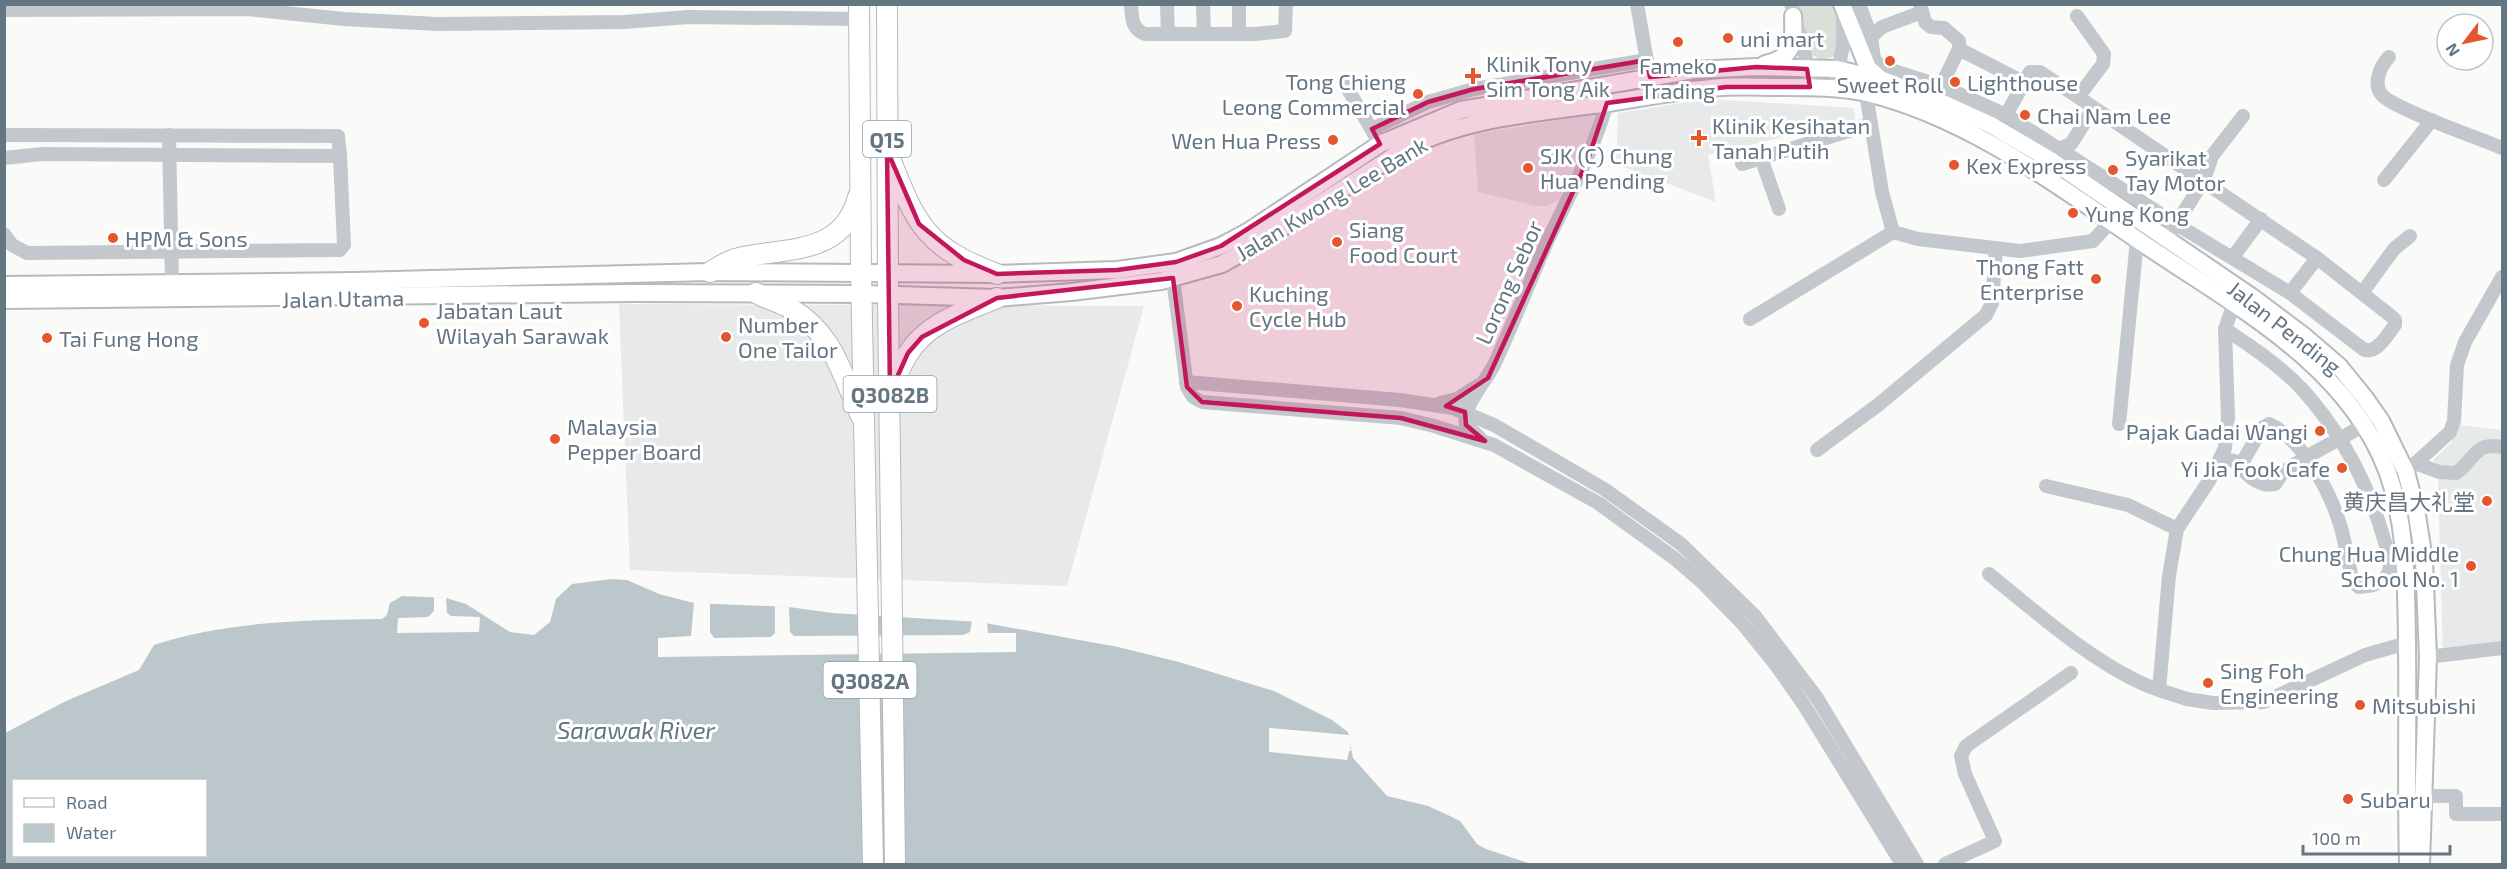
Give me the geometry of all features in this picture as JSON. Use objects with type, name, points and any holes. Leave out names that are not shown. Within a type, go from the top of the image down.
[{"type":"highway","name":"Q15","points":[[887,4],[888,295]]},
{"type":"highway","name":"Q15","points":[[859,12],[862,294]]},
{"type":"highway","points":[[887,150],[911,210],[929,235],[964,260],[997,274]]},
{"type":"highway","points":[[710,272],[737,258],[807,248],[828,239],[845,225],[851,216],[861,183]]},
{"type":"highway","points":[[756,293],[788,307],[818,330],[835,355],[865,424]]},
{"type":"highway","name":"Q3082A","points":[[862,294],[873,864]]},
{"type":"highway","name":"Q3082B","points":[[888,295],[895,864]]},
{"type":"highway","points":[[890,393],[908,353],[922,337],[941,323],[997,298]]},
{"type":"main road","points":[[1842,4],[1868,68],[1880,80]]},
{"type":"main road","points":[[1756,67],[1782,59],[1787,53],[1794,41],[1792,10]]},
{"type":"main road","name":"Jalan Kwong Lee Bank","points":[[861,272],[997,274],[1117,270],[1162,265],[1202,254],[1249,231],[1376,136],[1461,110],[1648,69],[1694,70],[1756,67],[1807,69]]},
{"type":"main road","name":"Jalan Pending","points":[[1807,69],[1837,69],[1880,80],[1934,89],[1998,117],[2171,231],[2339,366],[2381,421],[2411,467],[2424,560],[2428,657],[2421,864]]},
{"type":"main road","name":"Jalan Kwong Lee Bank","points":[[862,294],[997,298],[1071,292],[1173,278],[1222,264],[1422,140],[1464,126],[1675,92],[1726,87],[1810,87]]},
{"type":"main road","name":"Jalan Pending","points":[[1810,87],[1866,93],[1944,120],[2000,149],[2234,303],[2293,346],[2325,377],[2363,426],[2386,467],[2395,498],[2396,561],[2407,643],[2408,864]]},
{"type":"main road","name":"Jalan Utama","points":[[4,285],[710,272],[861,272]]},
{"type":"main road","name":"Jalan Utama","points":[[4,300],[862,294]]},
{"type":"street","points":[[1131,4],[1133,24],[1138,32],[1168,34],[1265,34],[1285,31],[1286,4]]},
{"type":"street","points":[[1167,4],[1168,34]]},
{"type":"street","points":[[1203,4],[1203,33]]},
{"type":"street","points":[[1239,4],[1239,33]]},
{"type":"street","points":[[1637,4],[1648,69]]},
{"type":"street","points":[[1834,88],[1845,27],[1842,4]]},
{"type":"street","points":[[1859,4],[1871,37],[1874,59],[1881,67],[1934,89],[1959,49],[1959,41],[1944,28],[1931,27],[1925,22],[1921,8],[1882,27],[1871,37]]},
{"type":"street","points":[[4,10],[262,7],[345,19],[437,24],[624,22],[688,17],[859,12]]},
{"type":"street","points":[[1792,10],[1810,87]]},
{"type":"street","points":[[2077,16],[2104,54],[2103,64],[2078,97]]},
{"type":"street","points":[[1959,49],[2023,82]]},
{"type":"street","points":[[2389,57],[2382,64],[2377,85],[2382,95],[2432,120],[2502,148]]},
{"type":"street","points":[[1998,117],[2030,72],[2040,72],[2204,180],[2317,258],[2395,320],[2395,325],[2374,351],[2368,352],[2290,292],[2233,257],[2171,231],[2204,180],[2212,156],[2243,116]]},
{"type":"street","points":[[1346,86],[1376,136]]},
{"type":"street","points":[[1866,93],[1882,192],[1893,232]]},
{"type":"street","name":"Lorong Sebor","points":[[1488,378],[1548,241],[1588,159],[1607,103]]},
{"type":"street","points":[[2056,154],[2071,144],[2093,109]]},
{"type":"street","points":[[2384,180],[2432,120]]},
{"type":"street","points":[[1742,164],[1871,124]]},
{"type":"street","points":[[4,135],[338,136],[344,245],[339,250],[27,253],[12,245],[4,234]]},
{"type":"street","points":[[41,135],[42,154]]},
{"type":"street","points":[[169,135],[172,283]]},
{"type":"street","points":[[254,157],[255,135]]},
{"type":"street","points":[[4,158],[42,154],[340,156]]},
{"type":"street","points":[[1761,158],[1779,209]]},
{"type":"street","points":[[2233,257],[2261,219]]},
{"type":"street","points":[[1750,319],[1893,232],[1918,240],[2020,251],[2093,241],[2110,222]]},
{"type":"street","points":[[2362,293],[2394,249],[2410,236]]},
{"type":"street","points":[[2119,424],[2137,240]]},
{"type":"street","points":[[1817,450],[1878,405],[1986,315],[1992,303],[1996,248]]},
{"type":"street","points":[[2290,292],[2317,258]]},
{"type":"street","points":[[2411,467],[2450,432],[2454,421],[2457,365],[2465,342],[2502,277]]},
{"type":"street","points":[[1173,278],[1186,382],[1193,397],[1202,402],[1401,418],[1485,441]]},
{"type":"street","points":[[2159,690],[2169,576],[2177,529],[2222,458],[2226,441],[2228,418],[2225,329],[2234,303]]},
{"type":"street","points":[[2225,329],[2266,357],[2299,386],[2322,412],[2340,439],[2354,462],[2396,561],[2387,576],[2376,585],[2359,587],[2353,582],[2341,527],[2314,467],[2306,457],[2283,430],[2269,424],[2262,428],[2241,468],[2247,475],[2269,486],[2275,484],[2283,472],[2306,457],[2340,439],[2363,426]]},
{"type":"street","points":[[1430,404],[1458,399],[1488,378]]},
{"type":"street","points":[[1488,378],[1465,412],[1466,425],[1485,441],[1598,503],[1674,558],[1743,624],[1776,665],[1816,724],[1902,864]]},
{"type":"street","points":[[1488,378],[1483,410],[1494,425]]},
{"type":"street","points":[[1186,382],[1430,404],[1465,412],[1494,425],[1553,458],[1629,506],[1681,544],[1727,587],[1776,642],[1817,698],[1917,864]]},
{"type":"street","points":[[2411,467],[2456,473],[2463,468],[2476,451],[2487,446],[2502,447]]},
{"type":"street","points":[[2222,458],[2242,463]]},
{"type":"street","points":[[2046,486],[2128,505],[2177,529]]},
{"type":"street","points":[[1989,574],[2058,630],[2114,667],[2147,686],[2187,699],[2213,703],[2264,702],[2366,655],[2407,643]]},
{"type":"street","points":[[2428,657],[2502,648]]},
{"type":"street","points":[[1946,864],[1995,841],[1965,774],[1961,756],[1966,746],[2071,673]]},
{"type":"street","points":[[2424,795],[2456,796],[2456,814],[2502,814]]},
{"type":"highlighted area","points":[[1647,60],[1650,77],[1756,67],[1807,69],[1810,87],[1726,87],[1607,103],[1588,159],[1488,378],[1446,406],[1465,412],[1466,425],[1485,441],[1401,418],[1202,402],[1187,387],[1173,278],[997,298],[922,337],[908,353],[890,393],[887,150],[919,224],[964,260],[997,274],[1117,270],[1176,262],[1221,246],[1380,144],[1372,129],[1428,102],[1474,89]]},
{"type":"shaded area","points":[[1798,5],[1835,5],[1838,29],[1835,56],[1821,60],[1811,54]]},
{"type":"shaded area","name":"Klinik Kesihatan Tanah Putih","points":[[1707,99],[1854,108],[1855,120],[1708,155],[1716,202],[1616,164],[1618,113]]},
{"type":"shaded area","name":"SJK (C) Chung Hua Pending","points":[[1595,114],[1593,144],[1561,200],[1546,206],[1536,206],[1478,192],[1474,134]]},
{"type":"shaded area","points":[[619,304],[1144,306],[1067,586],[630,570]]},
{"type":"shaded area","name":"Chung Hua Middle School No. 1","points":[[2461,425],[2502,430],[2502,649],[2443,655],[2438,483],[2434,459],[2451,443]]},
{"type":"water","name":"Sarawak River","points":[[611,579],[627,580],[659,594],[694,603],[789,607],[832,613],[980,622],[1118,647],[1179,662],[1274,691],[1332,720],[1348,732],[1353,758],[1387,796],[1428,806],[1450,816],[1460,821],[1477,844],[1531,864],[5,864],[5,733],[66,701],[139,670],[154,645],[181,637],[238,626],[296,621],[382,619],[387,615],[390,603],[402,596],[446,598],[466,604],[510,632],[534,635],[550,622],[556,599],[572,584]]},
{"type":"pier","points":[[434,597],[446,598],[447,613],[451,616],[480,617],[479,632],[397,633],[398,618],[428,617],[434,611]]},
{"type":"pier","points":[[710,602],[710,632],[714,638],[771,637],[775,633],[775,606],[789,607],[790,632],[794,636],[963,635],[970,632],[972,621],[987,622],[988,633],[1016,633],[1016,652],[658,657],[658,638],[691,636],[694,603]]},
{"type":"pier","points":[[1269,728],[1349,735],[1351,751],[1349,751],[1347,760],[1269,752]]},
{"type":"place","name":"uni mart","points":[[1728,38]]},
{"type":"place","name":"Fameko Trading","points":[[1678,42]]},
{"type":"place","name":"Sweet Roll","points":[[1890,61]]},
{"type":"place","name":"Klinik Tony Sim Tong Aik","points":[[1473,76]]},
{"type":"place","name":"Lighthouse","points":[[1955,82]]},
{"type":"place","name":"Tong Chieng Leong Commercial","points":[[1418,94]]},
{"type":"place","name":"Chai Nam Lee","points":[[2025,115]]},
{"type":"place","name":"Klinik Kesihatan Tanah Putih","points":[[1699,138]]},
{"type":"place","name":"Wen Hua Press","points":[[1333,140]]},
{"type":"place","name":"Kex Express","points":[[1954,165]]},
{"type":"place","name":"SJK (C) Chung Hua Pending","points":[[1528,168]]},
{"type":"place","name":"Syarikat Tay Motor","points":[[2113,170]]},
{"type":"place","name":"Yung Kong","points":[[2073,213]]},
{"type":"place","name":"HPM & Sons","points":[[113,238]]},
{"type":"place","name":"Siang Food Court","points":[[1337,242]]},
{"type":"place","name":"Thong Fatt Enterprise","points":[[2096,279]]},
{"type":"place","name":"Kuching Cycle Hub","points":[[1237,306]]},
{"type":"place","name":"Jabatan Laut Wilayah Sarawak","points":[[424,323]]},
{"type":"place","name":"Number One Tailor","points":[[726,337]]},
{"type":"place","name":"Tai Fung Hong","points":[[47,338]]},
{"type":"place","name":"Pajak Gadai Wangi","points":[[2320,431]]},
{"type":"place","name":"Malaysia Pepper Board","points":[[555,439]]},
{"type":"place","name":"Yi Jia Fook Cafe","points":[[2342,468]]},
{"type":"place","name":"黄庆昌大礼堂","points":[[2487,501]]},
{"type":"place","name":"Chung Hua Middle School No. 1","points":[[2471,566]]},
{"type":"place","name":"Sing Foh Engineering","points":[[2208,683]]},
{"type":"place","name":"Mitsubishi","points":[[2360,705]]},
{"type":"place","name":"Subaru","points":[[2348,799]]}]
